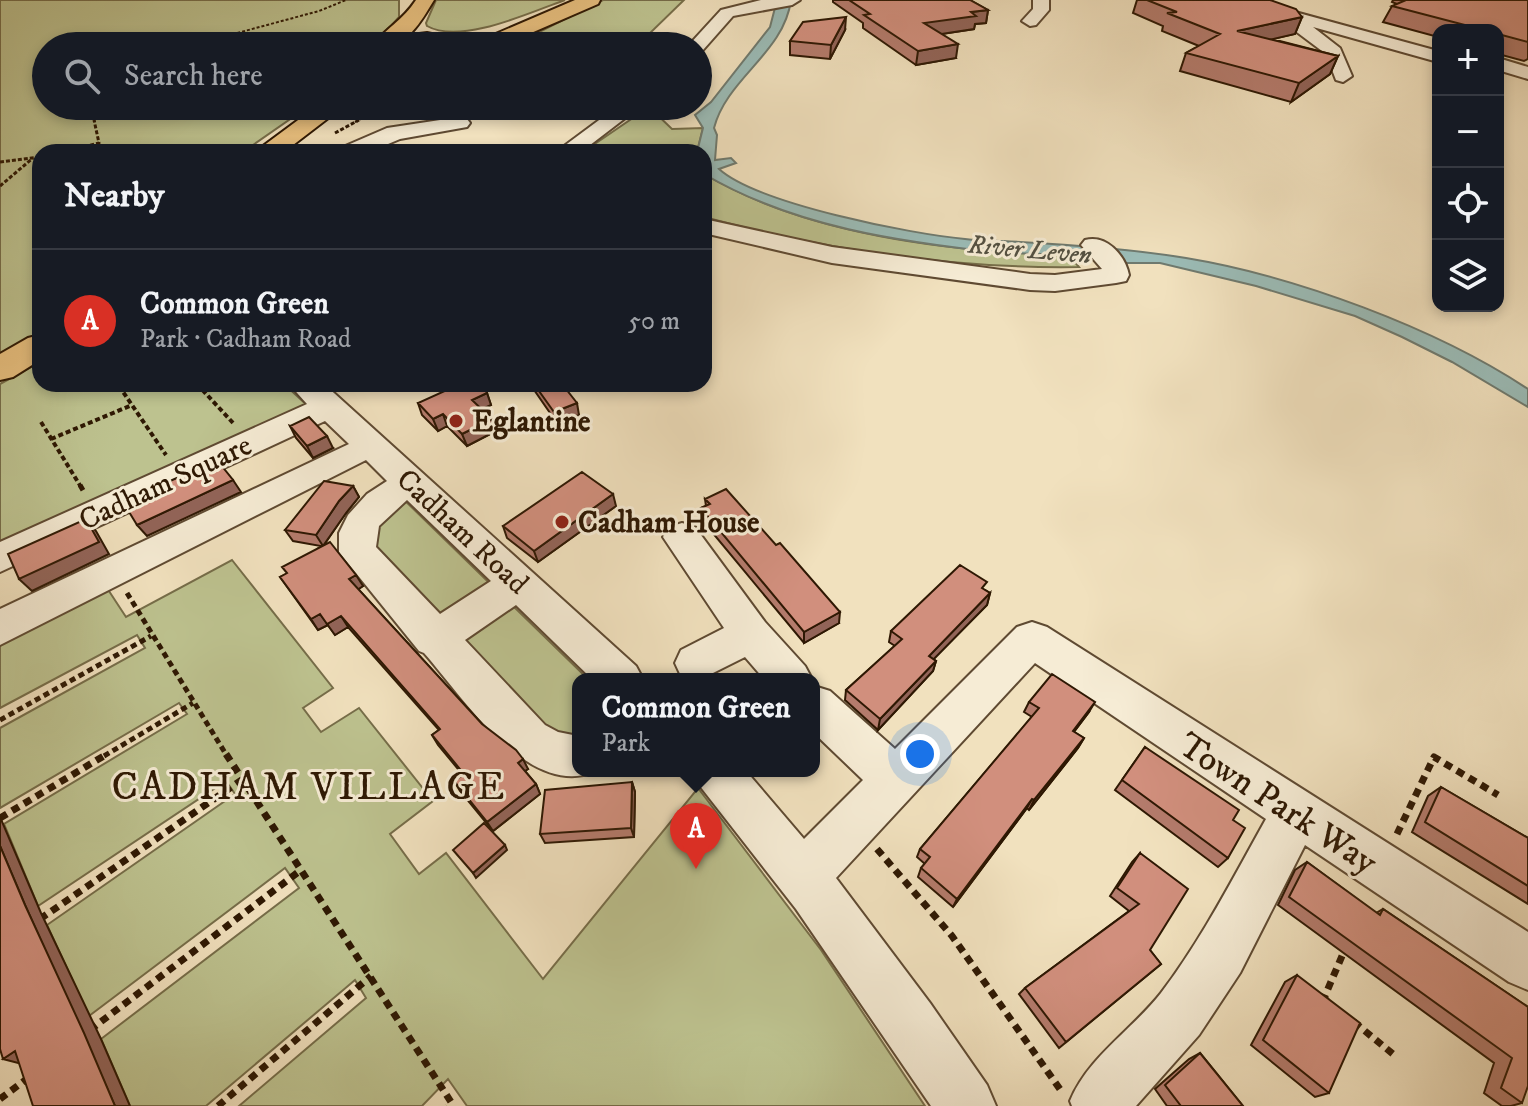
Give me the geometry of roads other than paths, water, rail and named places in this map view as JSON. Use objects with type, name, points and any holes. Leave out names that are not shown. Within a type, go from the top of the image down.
[{"type":"main road","points":[[398,32],[409,25],[425,0]]},
{"type":"main road","points":[[517,32],[591,0]]},
{"type":"main road","points":[[409,25],[412,32]]},
{"type":"main road","points":[[504,32],[527,28]]},
{"type":"main road","points":[[282,144],[325,120]]},
{"type":"main road","points":[[0,369],[32,350]]},
{"type":"street","points":[[1030,21],[1041,10],[1041,0]]},
{"type":"street","points":[[1233,0],[1432,55]]},
{"type":"street","points":[[710,32],[727,13],[763,4],[799,4]]},
{"type":"street","points":[[1279,14],[1324,41],[1339,59],[1343,76]]},
{"type":"street","points":[[1370,19],[1360,24],[1432,45]]},
{"type":"street","points":[[578,144],[612,120]]},
{"type":"street","points":[[370,144],[395,133],[463,122]]},
{"type":"street","points":[[712,228],[832,255],[991,279],[1055,283],[1116,275],[1114,264],[1094,245]]},
{"type":"street","name":"Cadham Square","points":[[0,558],[250,443],[317,395]]},
{"type":"street","name":"Cadham Road","points":[[317,395],[615,673]]},
{"type":"street","points":[[0,628],[352,455]]},
{"type":"street","points":[[395,491],[367,517],[357,534],[358,552],[434,639],[529,739],[549,751],[572,756]]},
{"type":"street","points":[[682,537],[750,634],[785,673]]},
{"type":"street","points":[[434,639],[519,583]]},
{"type":"street","points":[[696,663],[750,634]]},
{"type":"street","name":"Town Park Way","points":[[896,780],[1032,639],[1528,963]]},
{"type":"street","points":[[802,877],[896,780],[820,710]]},
{"type":"street","points":[[722,777],[802,877],[910,1023],[966,1106]]},
{"type":"street","points":[[1103,1106],[1100,1101],[1179,1015],[1221,954],[1296,813]]},
{"type":"water","points":[[777,0],[791,0],[778,35],[721,110],[714,128],[717,135],[715,160],[731,158],[736,163],[719,169],[766,194],[836,215],[909,231],[970,240],[1002,241],[1002,253],[848,229],[774,207],[712,178],[712,144],[699,144],[703,128],[698,120],[712,120],[712,101],[770,27]]},
{"type":"water","name":"River Leven","points":[[1003,241],[1095,247],[1186,258],[1272,277],[1318,291],[1408,325],[1491,367],[1528,389],[1528,407],[1452,362],[1355,316],[1256,286],[1160,263],[1004,253]]},
{"type":"place","name":"Eglantine","points":[[456,421]]},
{"type":"place","name":"Cadham House","points":[[562,522]]},
{"type":"place","name":"Common Green","points":[[696,869]]},
{"type":"district","name":"CADHAM VILLAGE","points":[[309,785]]}]
